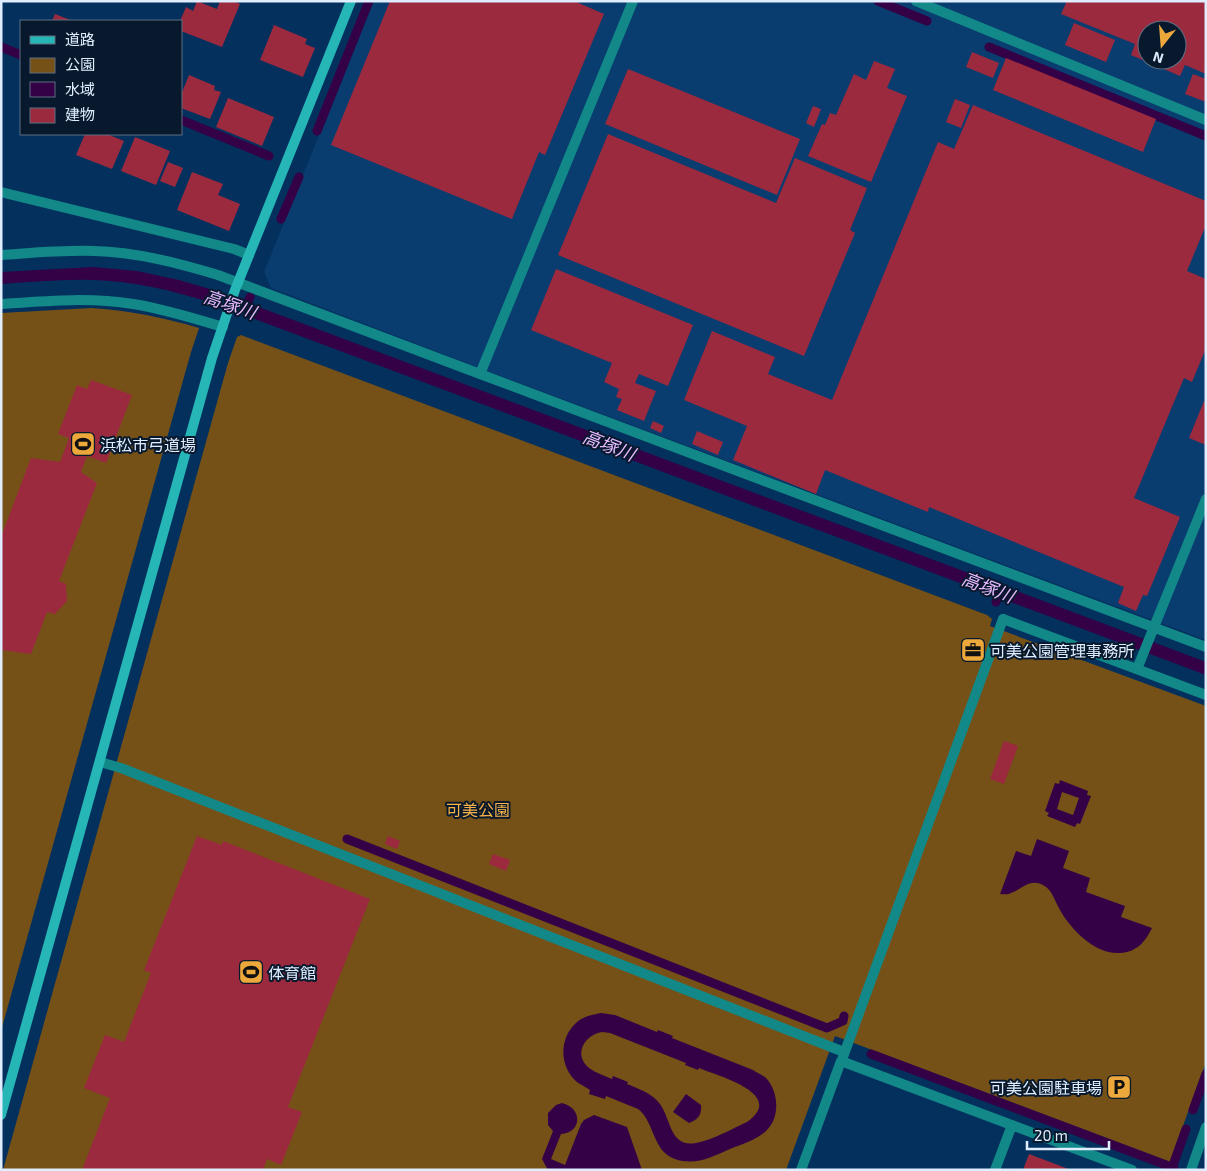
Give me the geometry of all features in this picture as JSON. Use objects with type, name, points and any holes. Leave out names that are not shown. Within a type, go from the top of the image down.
[{"type":"street","points":[[1,1116],[224,322],[249,254],[351,1]]},
{"type":"street","points":[[480,374],[633,1]]},
{"type":"street","points":[[916,1],[1206,120]]},
{"type":"street","points":[[1,192],[234,248],[249,254]]},
{"type":"street","points":[[1,256],[94,251],[139,255],[183,264],[237,286],[480,374],[1152,630],[1206,647]]},
{"type":"street","points":[[1,304],[92,300],[132,304],[224,322]]},
{"type":"street","points":[[1139,664],[1206,499]]},
{"type":"street","points":[[802,1170],[1003,619],[1139,664],[1206,695]]},
{"type":"street","points":[[100,762],[121,768],[1012,1125],[1132,1170]]},
{"type":"street","points":[[995,1170],[1012,1125]]},
{"type":"street","points":[[1191,1170],[1206,1127]]},
{"type":"shaded area","points":[[373,1],[1206,1],[1206,640],[482,369],[271,288],[264,272]]},
{"type":"green space","name":"浜松市弓道場","points":[[92,308],[146,315],[199,328],[1,1031],[1,313]]},
{"type":"green space","name":"可美公園","points":[[241,335],[987,615],[992,619],[990,626],[1206,706],[1206,1062],[1170,1162],[835,1036],[786,1170],[3,1170],[228,363],[237,337]]},
{"type":"water","name":"高塚川","points":[[93,267],[137,271],[213,290],[1206,662],[1206,675],[209,302],[152,287],[123,282],[70,280],[1,284],[1,272]]},
{"type":"water","points":[[1060,780],[1088,791],[1087,795],[1091,796],[1080,824],[1077,823],[1075,827],[1047,816],[1049,813],[1045,811],[1055,783],[1059,784]],"holes":[[[1062,792],[1079,798],[1073,815],[1057,809]]]},
{"type":"water","points":[[1037,839],[1069,851],[1063,868],[1090,878],[1086,892],[1125,906],[1121,917],[1152,928],[1140,945],[1131,951],[1120,953],[1111,953],[1093,946],[1077,933],[1065,918],[1049,889],[1038,883],[1030,883],[1009,894],[1000,894],[1016,851],[1031,856]]},
{"type":"water","points":[[601,1013],[615,1015],[657,1032],[658,1030],[673,1036],[672,1038],[753,1070],[763,1076],[770,1084],[775,1097],[776,1112],[771,1125],[754,1139],[703,1160],[682,1161],[668,1155],[662,1150],[648,1121],[638,1109],[606,1096],[605,1099],[589,1094],[590,1090],[577,1082],[567,1069],[563,1052],[566,1036],[570,1029],[582,1019]],"holes":[[[602,1032],[610,1033],[686,1063],[685,1065],[698,1070],[699,1068],[733,1081],[754,1095],[759,1103],[757,1112],[747,1122],[709,1139],[696,1143],[681,1141],[672,1131],[664,1110],[653,1097],[627,1084],[628,1082],[613,1076],[612,1079],[598,1073],[584,1063],[581,1052],[586,1041],[596,1034]]]},
{"type":"water","points":[[686,1094],[701,1105],[699,1117],[689,1123],[673,1112]]},
{"type":"water","points":[[562,1103],[574,1110],[577,1120],[573,1129],[568,1133],[561,1134],[551,1159],[565,1165],[581,1124],[584,1120],[594,1115],[627,1127],[642,1170],[548,1170],[542,1159],[553,1131],[548,1125],[548,1113],[556,1105]]},
{"type":"pier","points":[[218,289],[251,302],[245,318],[213,306]]},
{"type":"building","points":[[197,1],[217,9],[220,1],[233,1],[240,4],[222,47],[182,31],[182,20],[180,20],[186,7],[193,11]]},
{"type":"building","points":[[390,1],[574,1],[604,14],[545,155],[539,152],[512,219],[331,145]]},
{"type":"building","points":[[1067,1],[1206,1],[1206,74],[1187,66],[1187,20],[1137,20],[1137,58],[1131,55],[1135,44],[1061,14]]},
{"type":"building","points":[[55,14],[70,20],[52,20]]},
{"type":"building","points":[[1074,23],[1115,40],[1106,62],[1065,45]]},
{"type":"building","points":[[274,25],[307,39],[305,44],[315,48],[303,77],[260,60]]},
{"type":"building","points":[[972,52],[999,63],[993,78],[966,67]]},
{"type":"building","points":[[1006,58],[1156,119],[1143,152],[993,90]]},
{"type":"building","points":[[874,61],[895,69],[887,88],[907,96],[871,182],[808,156],[822,124],[825,125],[830,113],[836,115],[854,74],[866,80]]},
{"type":"building","points":[[628,69],[800,139],[777,195],[605,124]]},
{"type":"building","points":[[1166,70],[1183,70],[1180,76]]},
{"type":"building","points":[[1193,74],[1206,79],[1206,102],[1185,94]]},
{"type":"building","points":[[189,75],[215,86],[214,90],[221,92],[210,119],[182,108],[182,92]]},
{"type":"building","points":[[228,98],[274,117],[262,146],[216,127]]},
{"type":"building","points":[[955,99],[970,105],[961,128],[946,122]]},
{"type":"building","points":[[973,105],[1206,201],[1206,225],[1187,271],[1206,279],[1206,348],[1192,382],[1184,378],[1134,498],[1180,517],[1147,596],[1143,595],[1136,611],[1118,603],[1124,587],[929,507],[928,512],[825,470],[816,494],[733,460],[747,426],[684,400],[712,331],[775,357],[768,374],[832,400],[938,142],[954,149]]},
{"type":"building","points":[[813,106],[821,109],[814,127],[806,123]]},
{"type":"building","points":[[608,134],[776,203],[795,158],[867,188],[850,230],[855,233],[804,356],[558,255]]},
{"type":"building","points":[[85,135],[109,135],[124,141],[112,169],[76,155]]},
{"type":"building","points":[[135,137],[170,151],[156,185],[121,171]]},
{"type":"building","points":[[168,162],[183,168],[175,187],[160,181]]},
{"type":"building","points":[[192,172],[223,184],[218,195],[240,204],[229,231],[177,210]]},
{"type":"building","points":[[556,269],[693,325],[668,386],[639,374],[635,383],[656,391],[644,421],[617,410],[622,399],[616,397],[619,389],[604,382],[612,363],[531,330]]},
{"type":"building","points":[[91,380],[132,395],[106,463],[87,456],[81,472],[97,483],[59,581],[66,584],[67,601],[55,614],[47,612],[31,654],[1,650],[1,537],[31,458],[60,462],[69,438],[58,434],[77,385],[87,389]]},
{"type":"building","points":[[1204,401],[1206,402],[1206,445],[1189,438]]},
{"type":"building","points":[[653,421],[664,426],[661,433],[650,428]]},
{"type":"building","points":[[697,431],[723,442],[718,455],[692,444]]},
{"type":"building","points":[[970,639],[983,643],[976,662],[963,657]]},
{"type":"building","points":[[1004,741],[1018,746],[1004,784],[990,779]]},
{"type":"building","points":[[197,836],[222,845],[223,841],[370,899],[288,1107],[302,1112],[281,1165],[267,1159],[263,1170],[82,1170],[110,1098],[84,1088],[105,1035],[124,1042],[151,973],[144,970]]},
{"type":"building","points":[[388,836],[400,841],[397,849],[385,844]]},
{"type":"building","points":[[493,854],[510,860],[506,871],[489,864]]},
{"type":"building","points":[[1029,1154],[1071,1170],[1023,1170]]},
{"type":"waterway","points":[[317,131],[369,1]]},
{"type":"waterway","points":[[878,1],[927,21]]},
{"type":"waterway","points":[[1,47],[20,55]]},
{"type":"waterway","points":[[989,47],[1206,136]]},
{"type":"waterway","points":[[182,120],[269,156]]},
{"type":"waterway","points":[[281,219],[299,177]]},
{"type":"waterway","name":"高塚川","points":[[245,308],[250,297]]},
{"type":"waterway","name":"高塚川","points":[[996,602],[1000,591]]},
{"type":"waterway","points":[[347,839],[827,1028],[843,1021],[844,1016]]},
{"type":"waterway","points":[[871,1054],[1174,1168]]},
{"type":"waterway","points":[[1193,1110],[1206,1074]]},
{"type":"waterway","points":[[1172,1168],[1186,1129]]},
{"type":"place","name":"浜松市弓道場","points":[[83,444]]},
{"type":"place","name":"可美公園管理事務所","points":[[973,650]]},
{"type":"place","name":"体育館","points":[[251,972]]},
{"type":"place","name":"可美公園駐車場","points":[[1119,1087]]}]
